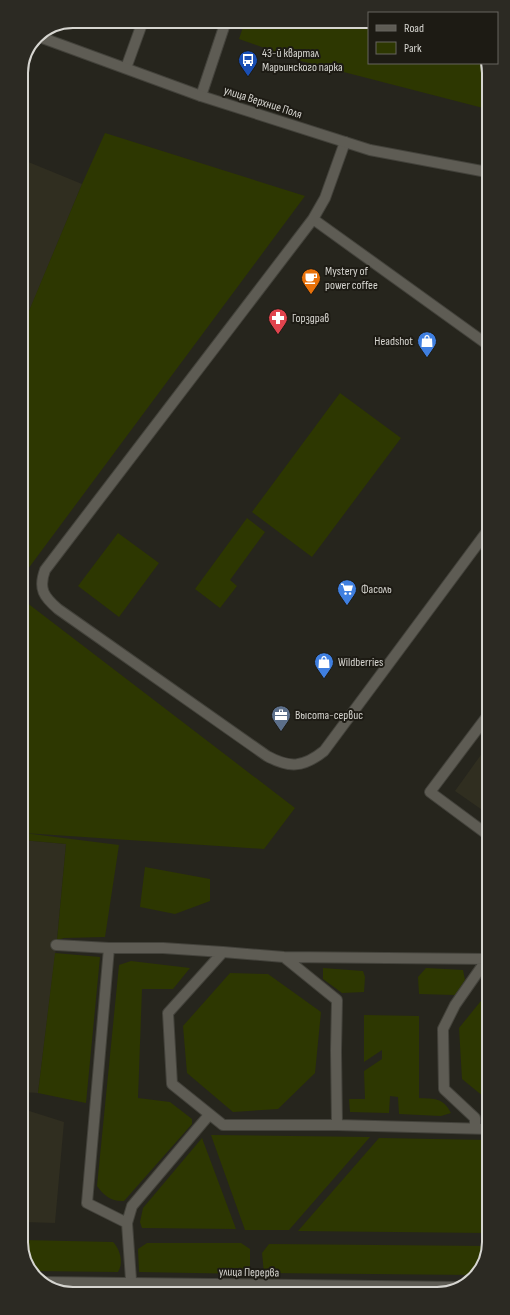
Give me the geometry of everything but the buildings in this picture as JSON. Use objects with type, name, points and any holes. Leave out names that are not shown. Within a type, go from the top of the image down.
[{"type":"main road","points":[[126,68],[140,28]]},
{"type":"main road","points":[[201,96],[224,28]]},
{"type":"main road","name":"улица Верхние Поля","points":[[44,38],[201,96],[370,150],[482,171]]},
{"type":"main road","points":[[344,142],[325,198],[313,220],[45,570],[42,586],[46,599],[99,639],[266,756],[280,763],[300,764],[314,759],[324,751],[482,538]]},
{"type":"main road","points":[[313,220],[482,342]]},
{"type":"main road","points":[[482,724],[430,792],[482,831]]},
{"type":"main road","points":[[56,945],[109,948],[163,948],[284,957],[482,959]]},
{"type":"main road","points":[[109,948],[87,1203],[128,1223]]},
{"type":"main road","points":[[223,952],[168,1013],[172,1084],[223,1125],[337,1125],[482,1128]]},
{"type":"main road","points":[[284,957],[337,1000],[337,1125]]},
{"type":"main road","points":[[475,1128],[475,1118],[444,1089],[443,1029],[455,1005],[482,967]]},
{"type":"main road","points":[[131,1287],[128,1223],[132,1206],[209,1115]]},
{"type":"main road","name":"улица Перерва","points":[[53,1282],[443,1287]]},
{"type":"shaded area","points":[[28,162],[82,184],[28,314]]},
{"type":"shaded area","points":[[482,753],[482,810],[455,791]]},
{"type":"shaded area","points":[[28,841],[66,844],[57,940],[38,1093],[28,1092]]},
{"type":"shaded area","points":[[28,1111],[64,1122],[55,1223],[28,1222]]},
{"type":"green space","points":[[243,28],[368,28],[368,64],[481,64],[482,108],[301,61],[239,39]]},
{"type":"green space","points":[[105,133],[305,196],[28,569],[28,313]]},
{"type":"green space","points":[[340,393],[401,438],[312,557],[252,512]]},
{"type":"green space","points":[[247,518],[265,532],[230,580],[237,586],[220,608],[195,589]]},
{"type":"green space","points":[[118,533],[159,563],[119,617],[78,586]]},
{"type":"green space","points":[[28,604],[295,808],[264,849],[28,833]]},
{"type":"green space","points":[[28,834],[119,845],[105,937],[64,938],[57,940],[66,844],[28,841]]},
{"type":"green space","points":[[145,867],[210,879],[210,901],[175,914],[140,907]]},
{"type":"green space","points":[[55,953],[100,957],[86,1103],[38,1093]]},
{"type":"green space","points":[[131,961],[190,968],[173,989],[142,989],[138,1098],[170,1102],[192,1119],[192,1124],[124,1201],[120,1201],[109,1198],[102,1193],[97,1186],[119,965]]},
{"type":"green space","points":[[323,968],[363,971],[365,977],[364,992],[342,993],[323,979]]},
{"type":"green space","points":[[426,968],[463,970],[465,980],[455,995],[419,994],[418,977]]},
{"type":"green space","points":[[230,973],[268,974],[321,1012],[315,1073],[278,1109],[233,1112],[187,1073],[183,1026]]},
{"type":"green space","points":[[482,1000],[482,1095],[462,1079],[459,1028]]},
{"type":"green space","points":[[364,1015],[419,1016],[419,1098],[441,1101],[451,1113],[441,1116],[399,1114],[398,1097],[390,1096],[389,1113],[350,1112],[349,1099],[365,1099],[364,1071],[382,1059],[382,1050],[364,1062]]},
{"type":"green space","points":[[211,1135],[370,1137],[289,1230],[245,1230]]},
{"type":"green space","points":[[202,1138],[236,1229],[142,1228],[140,1222],[143,1208]]},
{"type":"green space","points":[[379,1138],[482,1140],[482,1233],[298,1231]]},
{"type":"green space","points":[[28,1240],[113,1242],[118,1248],[121,1260],[118,1272],[39,1271],[31,1259],[28,1248]]},
{"type":"green space","points":[[147,1243],[241,1243],[250,1249],[250,1274],[139,1272],[138,1249]]},
{"type":"green space","points":[[269,1244],[482,1246],[480,1256],[468,1275],[264,1273],[262,1253]]},
{"type":"place","name":"43-й квартал Марьинского парка","points":[[248,77]]},
{"type":"place","name":"Mystery of power coffee","points":[[311,295]]},
{"type":"place","name":"Горздрав","points":[[278,335]]},
{"type":"place","name":"Headshot","points":[[427,358]]},
{"type":"place","name":"Фасоль","points":[[347,606]]},
{"type":"place","name":"Wildberries","points":[[324,679]]},
{"type":"place","name":"Высота-сервис","points":[[281,732]]}]
